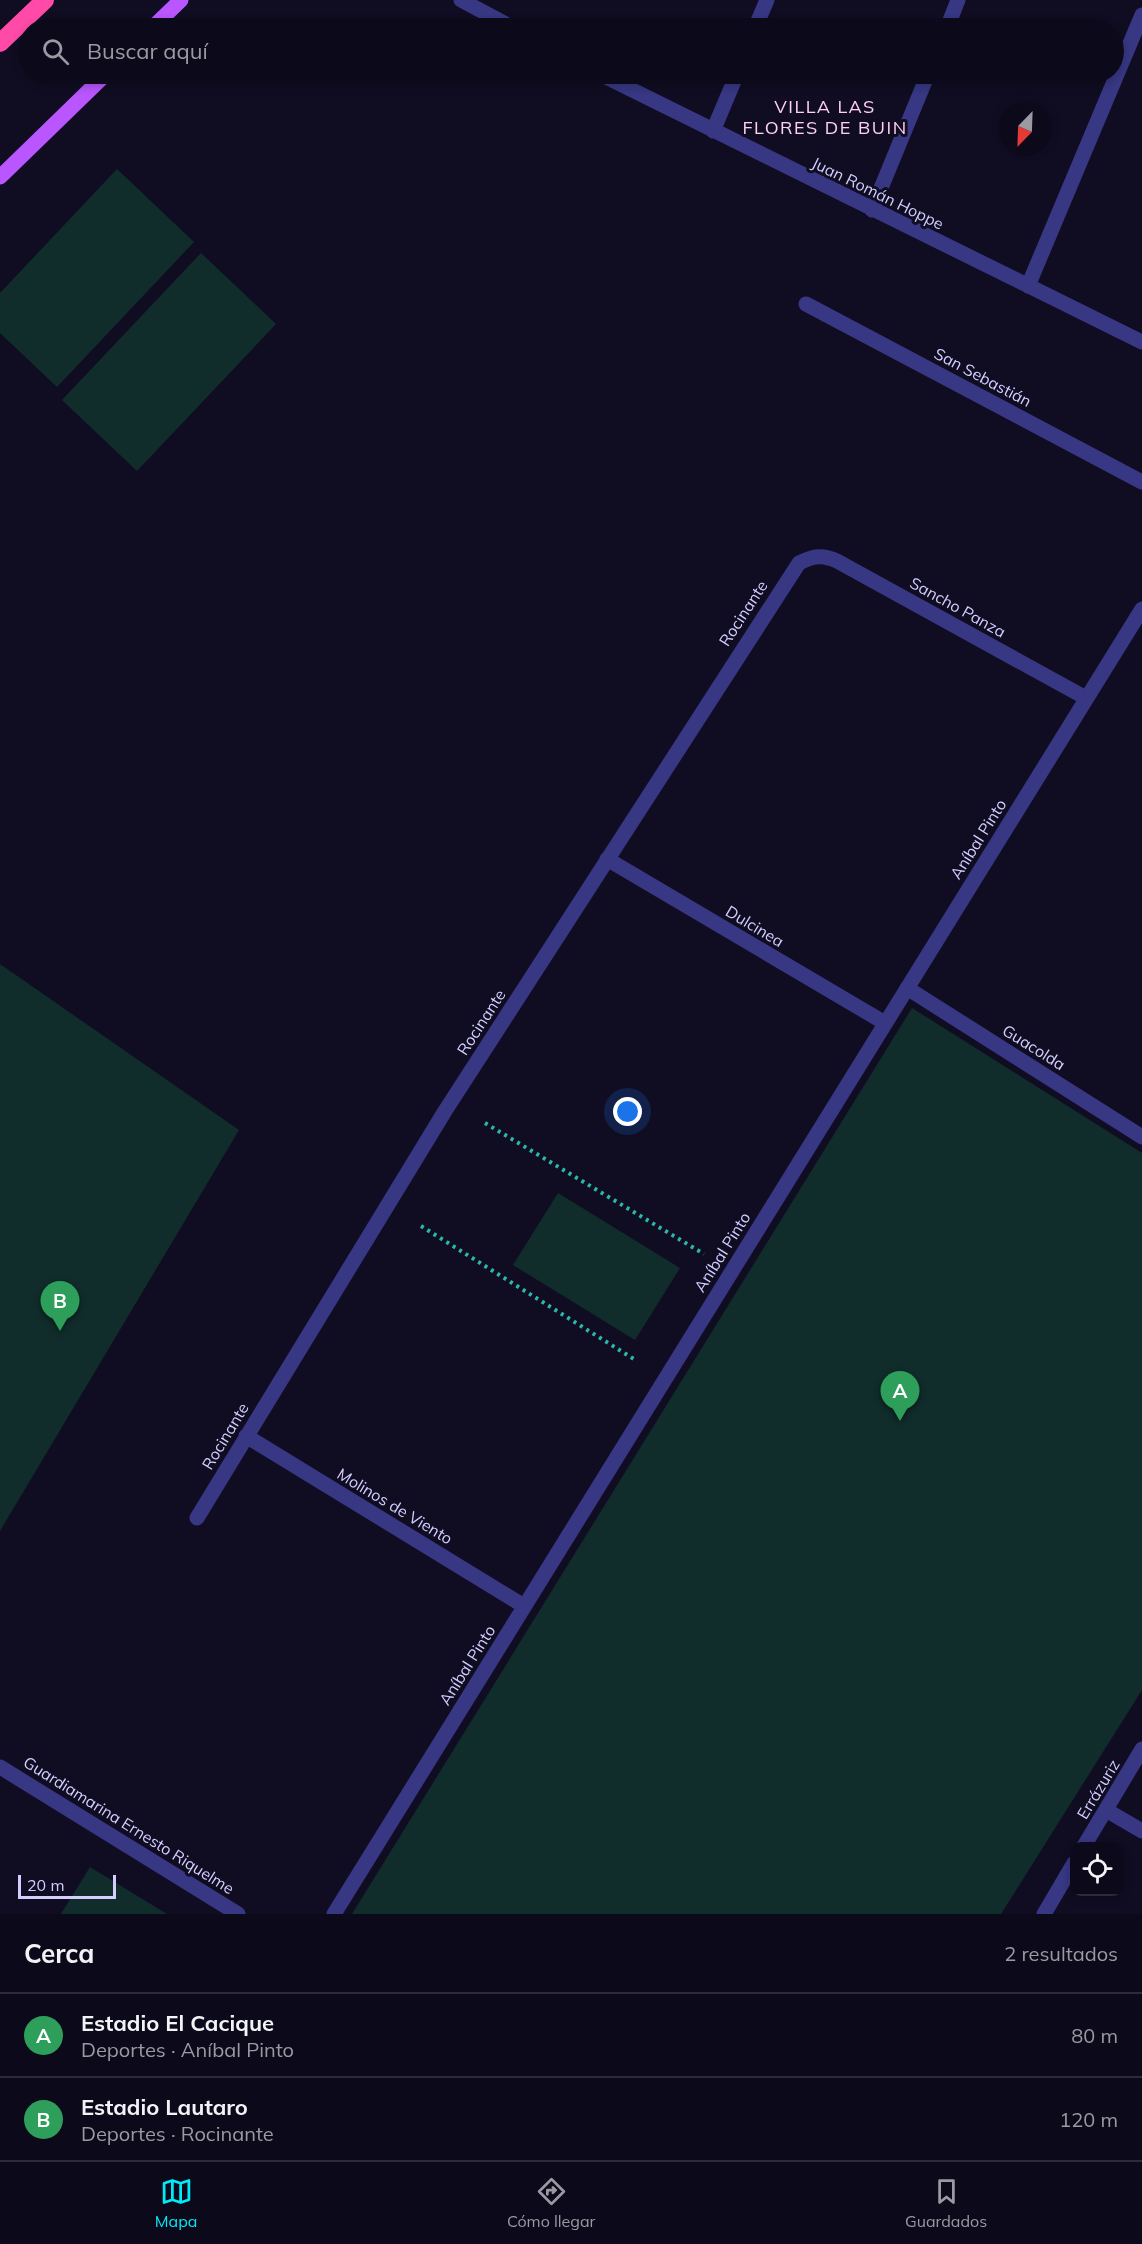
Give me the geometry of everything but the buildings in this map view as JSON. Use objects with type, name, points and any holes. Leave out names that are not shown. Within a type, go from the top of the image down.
[{"type":"highway","points":[[27,18],[45,0]]},
{"type":"highway","points":[[0,44],[18,26]]},
{"type":"main road","points":[[162,18],[181,0]]},
{"type":"main road","points":[[0,177],[96,84]]},
{"type":"street","points":[[461,0],[494,18]]},
{"type":"street","points":[[759,18],[767,0]]},
{"type":"street","points":[[951,18],[958,0]]},
{"type":"street","points":[[1124,58],[1142,15]]},
{"type":"street","name":"Juan Román Hoppe","points":[[620,84],[1142,342]]},
{"type":"street","points":[[713,131],[733,84]]},
{"type":"street","points":[[872,210],[924,84]]},
{"type":"street","points":[[1028,286],[1113,84]]},
{"type":"street","name":"San Sebastián","points":[[806,304],[1142,482]]},
{"type":"street","name":"Sancho Panza","points":[[810,557],[819,555],[837,561],[1086,698]]},
{"type":"street","name":"Rocinante","points":[[197,1518],[445,1111],[791,573],[799,563],[810,557]]},
{"type":"street","name":"Aníbal Pinto","points":[[334,1914],[1142,609]]},
{"type":"street","name":"Dulcinea","points":[[607,859],[885,1023]]},
{"type":"street","name":"Guacolda","points":[[907,988],[1142,1137]]},
{"type":"street","name":"Molinos de Viento","points":[[246,1436],[524,1606]]},
{"type":"street","name":"Errázuriz","points":[[1086,1842],[1142,1749]]},
{"type":"street","name":"Guardiamarina Ernesto Riquelme","points":[[0,1767],[238,1914]]},
{"type":"street","points":[[1106,1809],[1142,1832]]},
{"type":"street","points":[[1044,1914],[1070,1870]]},
{"type":"path","points":[[485,1124],[704,1254]]},
{"type":"path","points":[[421,1226],[637,1361]]},
{"type":"green space","points":[[117,169],[194,242],[57,387],[0,333],[0,293]]},
{"type":"green space","points":[[201,253],[276,324],[137,471],[62,400]]},
{"type":"green space","points":[[0,964],[239,1130],[0,1531]]},
{"type":"green space","points":[[912,1008],[1142,1153],[1142,1690],[1001,1914],[352,1914]]},
{"type":"green space","points":[[558,1193],[680,1268],[635,1340],[513,1265]]},
{"type":"green space","points":[[90,1867],[167,1914],[61,1914]]},
{"type":"place","name":"Estadio Lautaro","points":[[60,1331]]},
{"type":"place","name":"Estadio El Cacique","points":[[900,1421]]},
{"type":"district","name":"VILLA LAS FLORES DE BUIN","points":[[825,116]]}]
